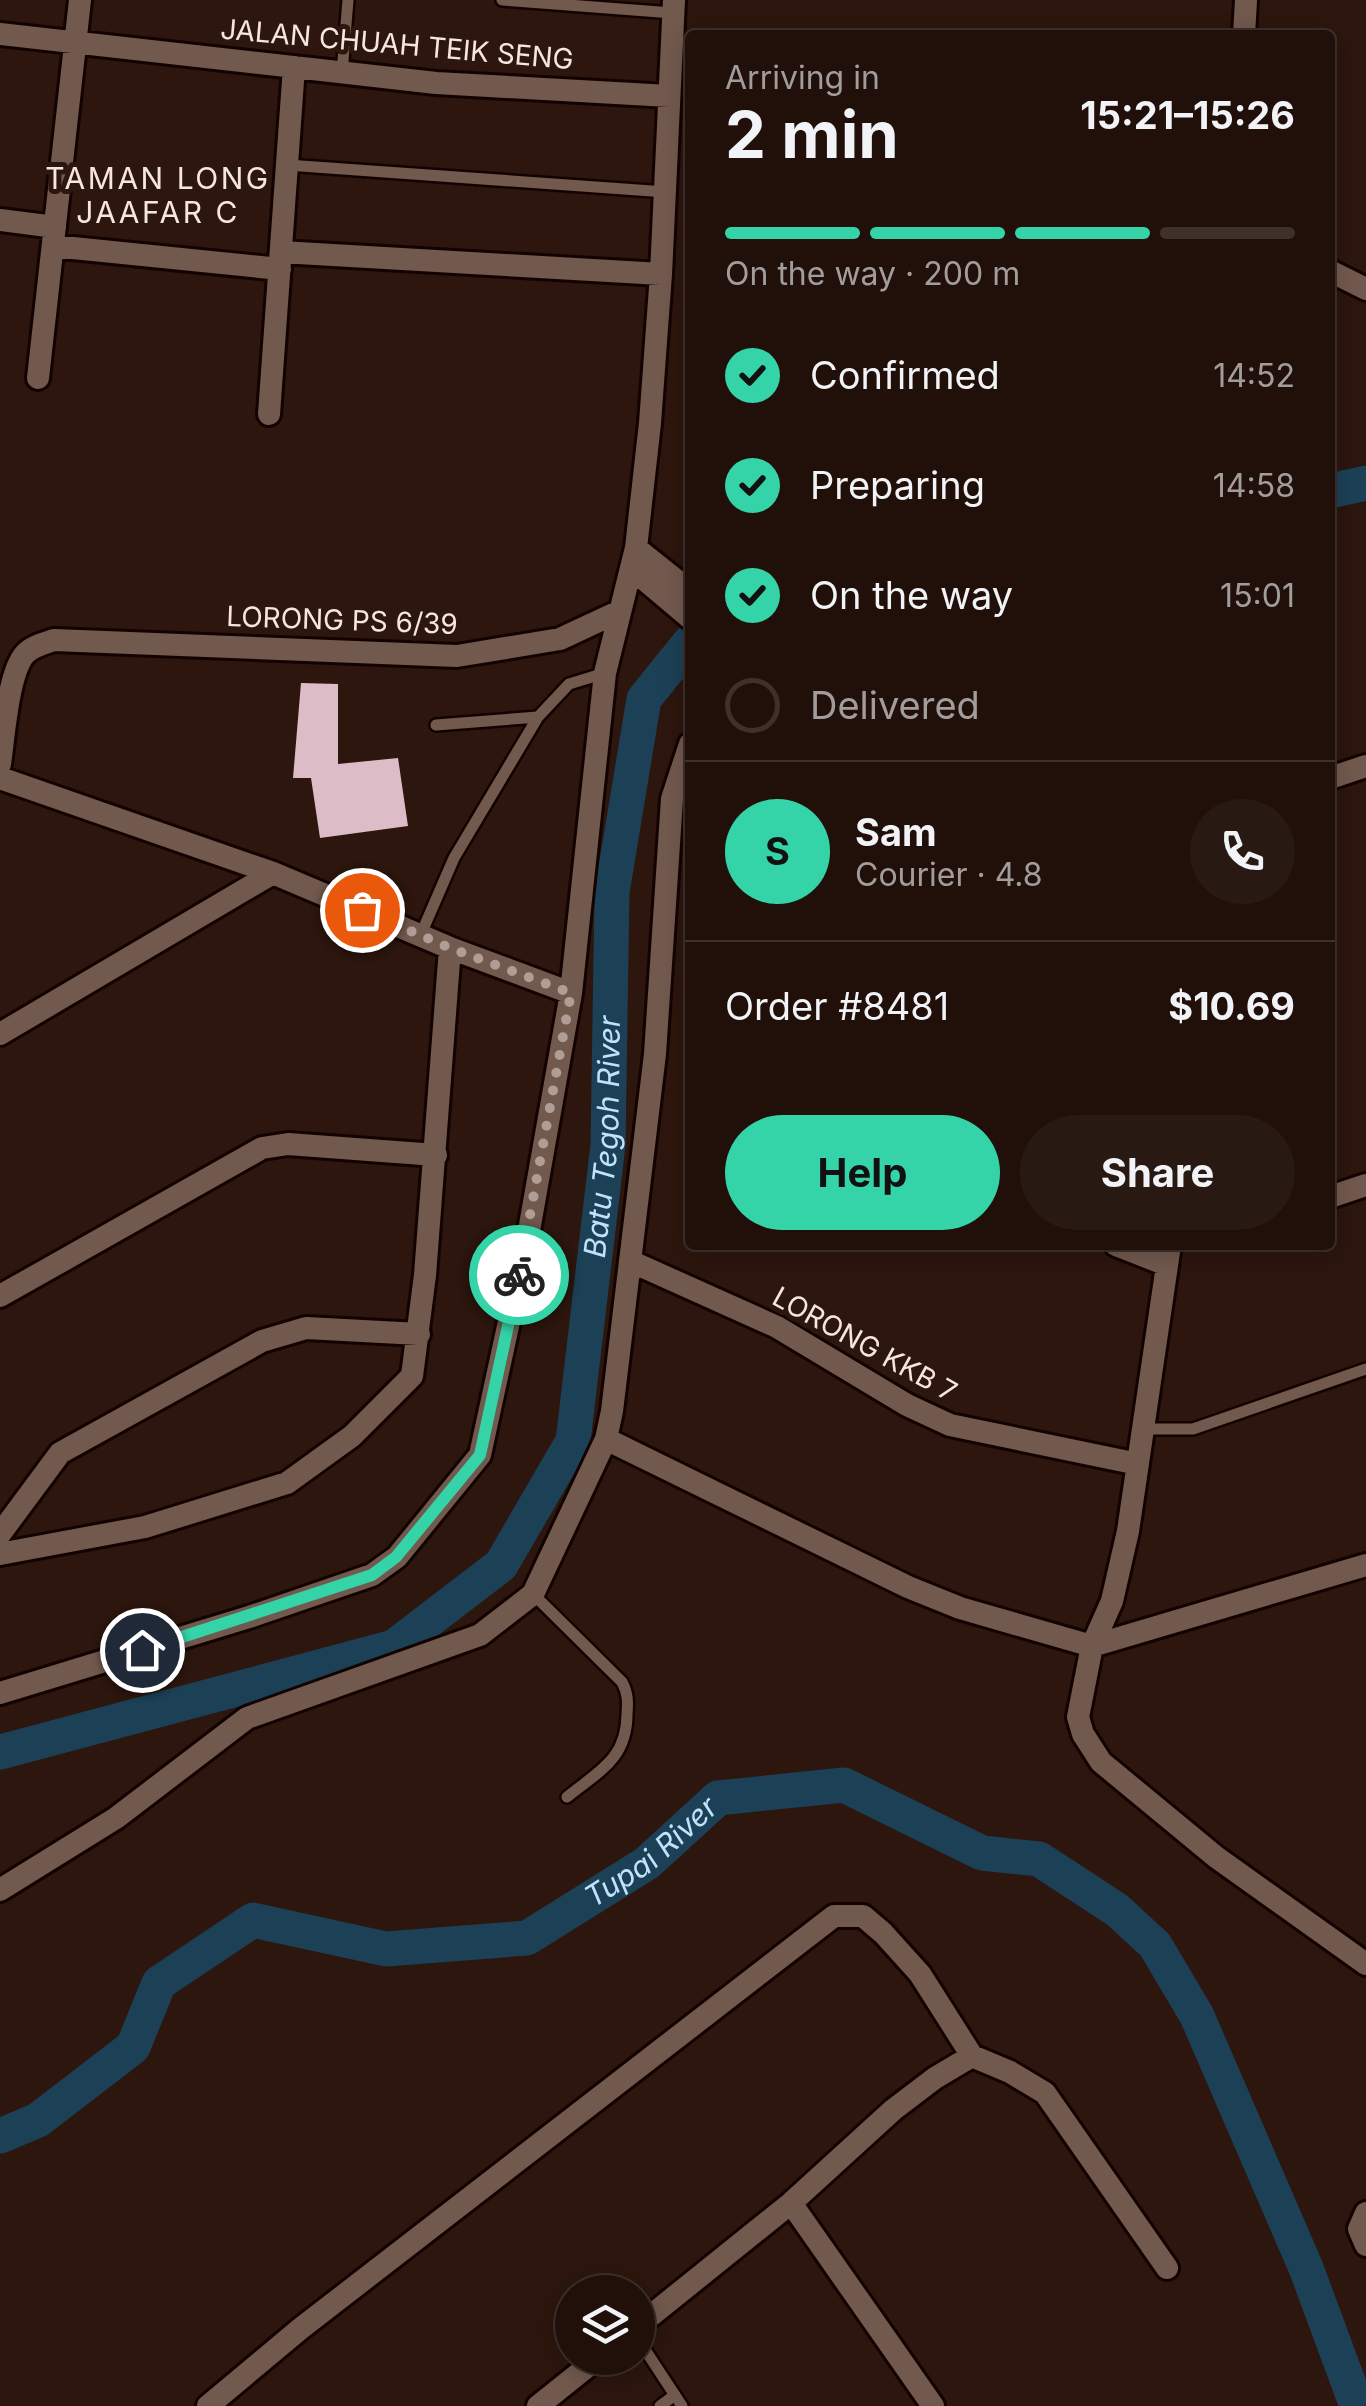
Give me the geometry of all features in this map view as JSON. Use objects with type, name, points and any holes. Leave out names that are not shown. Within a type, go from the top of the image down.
[{"type":"street","points":[[38,378],[80,0]]},
{"type":"street","points":[[1244,30],[1246,0]]},
{"type":"street","points":[[0,1693],[372,1575],[396,1557],[480,1455],[530,1225],[571,993],[605,673],[634,559],[650,424],[673,7]]},
{"type":"street","name":"JALAN CHUAH TEIK SENG","points":[[0,34],[436,83],[669,96]]},
{"type":"street","points":[[269,414],[294,67]]},
{"type":"street","points":[[666,188],[685,186]]},
{"type":"street","points":[[0,220],[54,236],[280,261],[660,274]]},
{"type":"street","points":[[1335,274],[1366,289]]},
{"type":"street","points":[[634,559],[679,592]]},
{"type":"street","name":"LORONG PS 6/39","points":[[0,764],[15,675],[22,656],[54,640],[457,656],[560,639],[620,611]]},
{"type":"street","points":[[0,1890],[116,1818],[247,1718],[480,1635],[532,1594],[606,1440],[612,1411],[679,848],[672,799],[685,759]]},
{"type":"street","points":[[1335,776],[1366,766]]},
{"type":"street","points":[[0,778],[273,873],[450,948],[571,993]]},
{"type":"street","points":[[0,1034],[273,873]]},
{"type":"street","points":[[0,1554],[145,1527],[287,1483],[352,1436],[412,1376],[420,1334],[436,1156],[450,948]]},
{"type":"street","points":[[0,1296],[262,1148],[288,1144],[436,1156]]},
{"type":"street","points":[[1335,1195],[1366,1185]]},
{"type":"street","points":[[1172,1251],[1112,1601],[1092,1646],[1078,1717],[1082,1734],[1101,1762],[1216,1857],[1366,1964]]},
{"type":"street","name":"LORONG KKB 7","points":[[630,1261],[777,1327],[937,1420],[1138,1464]]},
{"type":"street","points":[[0,1534],[60,1453],[262,1341],[306,1328],[420,1334]]},
{"type":"street","points":[[606,1440],[908,1586],[960,1608],[1092,1646],[1366,1565]]},
{"type":"street","points":[[223,2401],[300,2329],[834,1916],[863,1916],[920,1974],[972,2056],[1045,2093],[1168,2268]]},
{"type":"street","points":[[655,2312],[791,2203],[893,2110],[972,2056]]},
{"type":"street","points":[[791,2203],[933,2406]]},
{"type":"street","points":[[1366,2212],[1360,2229],[1366,2245]]},
{"type":"street","points":[[538,2406],[577,2375]]},
{"type":"lane","points":[[342,73],[348,0]]},
{"type":"lane","points":[[502,0],[673,7]]},
{"type":"lane","points":[[287,165],[666,188]]},
{"type":"lane","points":[[421,934],[454,858],[538,717],[569,684],[605,673]]},
{"type":"lane","points":[[436,724],[538,717]]},
{"type":"lane","points":[[1143,1429],[1193,1428],[1366,1369]]},
{"type":"lane","points":[[532,1594],[622,1682],[628,1698],[627,1730],[620,1750],[567,1797]]},
{"type":"lane","points":[[655,2365],[679,2400],[660,2406]]},
{"type":"building","points":[[301,683],[338,684],[338,764],[398,758],[408,826],[320,838],[311,778],[293,778]]},
{"type":"waterway","name":"Batu Tegoh River","points":[[1335,490],[1366,483]]},
{"type":"waterway","name":"Batu Tegoh River","points":[[0,1752],[394,1647],[501,1565],[573,1441],[608,1145],[612,892],[644,699],[685,648]]},
{"type":"waterway","name":"Tupai River","points":[[0,2136],[38,2120],[133,2047],[159,1983],[253,1920],[386,1949],[527,1938],[647,1863],[718,1798],[844,1785],[982,1853],[1039,1859],[1117,1910],[1155,1945],[1197,2016],[1306,2268],[1357,2406]]},
{"type":"way so far","points":[[362,910],[571,993],[519,1275]]},
{"type":"district","name":"TAMAN LONG JAAFAR C","points":[[158,196]]},
{"type":"route","points":[[142,1650],[372,1575],[396,1557],[480,1455],[519,1275]]}]
